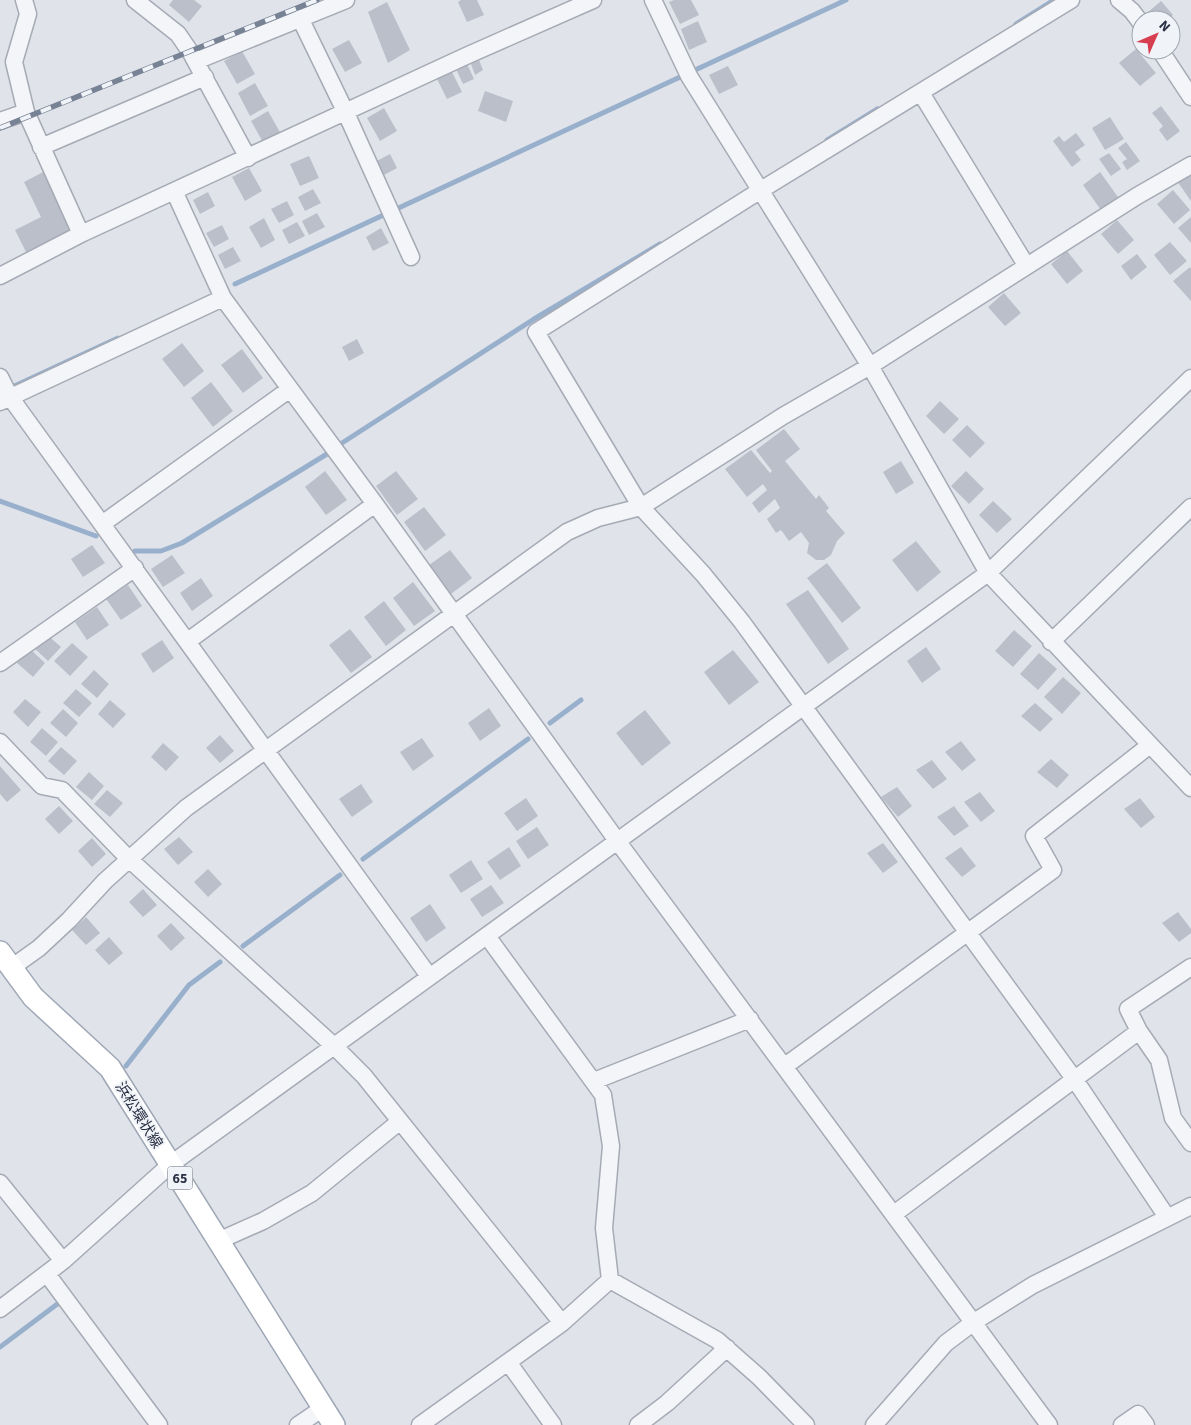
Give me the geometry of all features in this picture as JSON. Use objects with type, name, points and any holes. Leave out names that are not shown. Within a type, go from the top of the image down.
[{"type":"main road","name":"浜松環状線","points":[[5,960],[33,997],[105,1062],[329,1416]]},
{"type":"street","points":[[24,0],[28,14],[7,63],[41,147],[81,234]]},
{"type":"street","points":[[135,0],[178,34],[196,60],[248,158]]},
{"type":"street","points":[[196,60],[346,0]]},
{"type":"street","points":[[0,276],[81,234],[175,193],[466,56],[591,0]]},
{"type":"street","points":[[654,0],[687,72],[870,366],[988,573],[1050,642],[1191,788]]},
{"type":"street","points":[[1071,0],[536,332],[641,507],[703,574],[802,706],[1075,1080],[1167,1217]]},
{"type":"street","points":[[1119,0],[1131,10]]},
{"type":"street","points":[[300,18],[346,113],[411,257]]},
{"type":"street","points":[[1167,60],[1191,97]]},
{"type":"street","points":[[41,147],[205,77]]},
{"type":"street","points":[[921,93],[1026,265]]},
{"type":"street","points":[[0,121],[26,112]]},
{"type":"street","points":[[5,960],[38,948],[69,920],[129,859],[186,808],[266,748],[567,532],[598,518],[641,507],[783,416],[870,366],[1026,265],[1191,165]]},
{"type":"street","points":[[175,193],[223,298],[375,504],[618,842],[1049,1425]]},
{"type":"street","points":[[5,400],[223,298]]},
{"type":"street","points":[[0,378],[5,400],[135,568],[429,976]]},
{"type":"street","points":[[0,1309],[63,1261],[171,1164],[988,573],[1191,378]]},
{"type":"street","points":[[102,524],[290,389]]},
{"type":"street","points":[[188,641],[375,504]]},
{"type":"street","points":[[1050,642],[1191,507]]},
{"type":"street","points":[[0,663],[135,568]]},
{"type":"street","points":[[0,742],[42,786],[62,790],[129,859],[334,1046],[364,1076],[398,1122],[562,1323]]},
{"type":"street","points":[[785,1066],[1053,870],[1034,836],[1150,745]]},
{"type":"street","points":[[487,936],[603,1095],[611,1146],[604,1228],[610,1280]]},
{"type":"street","points":[[1191,967],[1128,1009],[1139,1031],[1159,1060],[1173,1118],[1191,1143]]},
{"type":"street","points":[[594,1081],[750,1019]]},
{"type":"street","points":[[894,1214],[1139,1031]]},
{"type":"street","points":[[218,1241],[263,1221],[312,1193],[398,1122]]},
{"type":"street","points":[[0,1183],[63,1261]]},
{"type":"street","points":[[874,1425],[946,1343],[974,1322],[1033,1285],[1191,1206]]},
{"type":"street","points":[[47,1274],[159,1425]]},
{"type":"street","points":[[420,1425],[562,1323],[610,1280]]},
{"type":"street","points":[[610,1280],[685,1320],[717,1340],[760,1377],[806,1425]]},
{"type":"street","points":[[638,1425],[667,1403],[727,1348]]},
{"type":"street","points":[[508,1362],[553,1425]]},
{"type":"street","points":[[1122,1425],[1138,1414],[1146,1425]]},
{"type":"street","points":[[298,1425],[329,1416]]},
{"type":"building","points":[[173,0],[194,0],[202,6],[189,22],[169,5]]},
{"type":"building","points":[[461,0],[477,0],[484,15],[467,22],[458,2]]},
{"type":"building","points":[[674,0],[691,0],[699,15],[680,24],[669,2]]},
{"type":"building","points":[[1161,1],[1169,10],[1150,10]]},
{"type":"building","points":[[387,2],[410,50],[388,63],[368,12]]},
{"type":"building","points":[[698,21],[707,42],[689,50],[681,29]]},
{"type":"building","points":[[349,40],[362,63],[345,72],[332,49]]},
{"type":"building","points":[[242,51],[255,74],[237,84],[224,61]]},
{"type":"building","points":[[1131,53],[1131,60],[1145,60],[1156,73],[1140,86],[1119,63]]},
{"type":"building","points":[[479,60],[483,70],[475,75],[471,64]]},
{"type":"building","points":[[467,64],[474,79],[463,84],[456,69]]},
{"type":"building","points":[[728,66],[738,85],[719,94],[709,75]]},
{"type":"building","points":[[452,72],[462,92],[447,99],[437,79]]},
{"type":"building","points":[[255,83],[268,106],[250,116],[238,93]]},
{"type":"building","points":[[485,91],[513,101],[506,122],[478,111]]},
{"type":"building","points":[[1161,106],[1180,131],[1167,141],[1159,130],[1163,126],[1152,113]]},
{"type":"building","points":[[384,108],[397,131],[380,141],[367,118]]},
{"type":"building","points":[[268,111],[281,134],[264,144],[251,121]]},
{"type":"building","points":[[1110,117],[1124,139],[1105,150],[1092,128]]},
{"type":"building","points":[[1076,133],[1085,145],[1075,152],[1081,160],[1072,167],[1053,141],[1059,136],[1064,142]]},
{"type":"building","points":[[1126,142],[1140,161],[1127,170],[1122,162],[1127,159],[1118,148]]},
{"type":"building","points":[[1109,153],[1121,169],[1111,176],[1099,159]]},
{"type":"building","points":[[390,154],[397,168],[382,176],[375,162]]},
{"type":"building","points":[[309,156],[319,178],[300,186],[290,164]]},
{"type":"building","points":[[249,168],[262,191],[245,201],[232,177]]},
{"type":"building","points":[[45,171],[73,229],[26,252],[15,230],[41,217],[24,182]]},
{"type":"building","points":[[1100,172],[1118,197],[1101,210],[1083,185]]},
{"type":"building","points":[[1189,174],[1191,177],[1191,201],[1177,181]]},
{"type":"building","points":[[313,189],[321,203],[305,211],[298,197]]},
{"type":"building","points":[[1173,190],[1190,210],[1174,224],[1157,204]]},
{"type":"building","points":[[208,192],[215,206],[200,214],[193,200]]},
{"type":"building","points":[[287,201],[294,215],[279,223],[271,209]]},
{"type":"building","points":[[317,213],[325,227],[309,235],[302,221]]},
{"type":"building","points":[[1191,217],[1191,243],[1178,228]]},
{"type":"building","points":[[264,218],[275,240],[261,248],[249,227]]},
{"type":"building","points":[[1117,220],[1134,240],[1118,254],[1101,234]]},
{"type":"building","points":[[297,222],[305,236],[289,244],[282,230]]},
{"type":"building","points":[[222,225],[229,239],[214,247],[206,233]]},
{"type":"building","points":[[381,228],[389,243],[373,251],[366,237]]},
{"type":"building","points":[[1170,242],[1187,261],[1170,275],[1154,255]]},
{"type":"building","points":[[233,247],[241,261],[225,269],[218,255]]},
{"type":"building","points":[[1067,251],[1083,271],[1067,284],[1051,264]]},
{"type":"building","points":[[1137,254],[1147,267],[1131,280],[1121,266]]},
{"type":"building","points":[[1190,267],[1191,269],[1191,301],[1173,281]]},
{"type":"building","points":[[1004,293],[1021,313],[1005,326],[988,307]]},
{"type":"building","points":[[357,339],[364,353],[349,361],[342,347]]},
{"type":"building","points":[[182,343],[204,371],[184,387],[162,359]]},
{"type":"building","points":[[242,349],[263,378],[243,393],[221,365]]},
{"type":"building","points":[[211,382],[233,411],[213,427],[191,398]]},
{"type":"building","points":[[940,401],[959,419],[944,434],[926,416]]},
{"type":"building","points":[[967,425],[985,443],[970,458],[952,440]]},
{"type":"building","points":[[784,429],[800,449],[785,461],[816,499],[819,495],[829,508],[826,511],[845,533],[837,541],[831,555],[824,560],[816,560],[807,553],[809,543],[801,532],[789,541],[781,530],[776,533],[767,519],[780,508],[775,499],[759,513],[752,503],[767,490],[763,484],[747,497],[725,469],[751,450],[770,473],[772,471],[756,450]]},
{"type":"building","points":[[901,461],[914,483],[896,494],[883,472]]},
{"type":"building","points":[[325,471],[347,500],[326,515],[305,487]]},
{"type":"building","points":[[396,471],[418,499],[397,515],[376,486]]},
{"type":"building","points":[[966,471],[984,489],[969,504],[951,486]]},
{"type":"building","points":[[993,501],[1012,519],[997,533],[979,515]]},
{"type":"building","points":[[424,507],[446,535],[425,551],[404,522]]},
{"type":"building","points":[[916,541],[941,572],[917,592],[892,560]]},
{"type":"building","points":[[92,545],[105,563],[83,577],[71,559]]},
{"type":"building","points":[[450,550],[472,578],[451,594],[429,565]]},
{"type":"building","points":[[172,555],[185,573],[163,587],[151,569]]},
{"type":"building","points":[[827,563],[861,608],[842,623],[807,578]]},
{"type":"building","points":[[201,578],[213,596],[192,611],[180,593]]},
{"type":"building","points":[[413,582],[435,611],[414,626],[393,598]]},
{"type":"building","points":[[128,585],[142,606],[121,620],[106,599]]},
{"type":"building","points":[[808,590],[849,649],[828,664],[786,604]]},
{"type":"building","points":[[384,601],[406,630],[386,646],[364,617]]},
{"type":"building","points":[[97,607],[109,625],[87,640],[75,622]]},
{"type":"building","points":[[350,629],[372,657],[351,673],[329,645]]},
{"type":"building","points":[[1014,630],[1032,646],[1013,667],[995,651]]},
{"type":"building","points":[[45,633],[61,647],[48,661],[33,647]]},
{"type":"building","points":[[162,640],[174,658],[153,673],[141,654]]},
{"type":"building","points":[[72,643],[88,657],[70,676],[54,661]]},
{"type":"building","points":[[926,647],[941,669],[922,683],[907,661]]},
{"type":"building","points":[[30,649],[45,663],[33,677],[17,663]]},
{"type":"building","points":[[733,650],[759,682],[729,705],[704,672]]},
{"type":"building","points":[[1039,653],[1057,669],[1038,690],[1020,674]]},
{"type":"building","points":[[94,670],[109,684],[97,698],[81,684]]},
{"type":"building","points":[[1063,677],[1081,693],[1062,714],[1044,697]]},
{"type":"building","points":[[76,689],[92,703],[79,717],[63,703]]},
{"type":"building","points":[[25,699],[41,712],[28,727],[13,712]]},
{"type":"building","points":[[110,700],[126,714],[113,728],[98,714]]},
{"type":"building","points":[[1035,703],[1053,719],[1040,732],[1021,716]]},
{"type":"building","points":[[489,708],[501,726],[480,741],[468,723]]},
{"type":"building","points":[[63,709],[78,723],[66,737],[50,723]]},
{"type":"building","points":[[645,710],[671,743],[642,766],[616,733]]},
{"type":"building","points":[[42,728],[58,742],[46,756],[30,742]]},
{"type":"building","points":[[220,735],[234,751],[220,763],[206,748]]},
{"type":"building","points":[[422,738],[434,756],[413,771],[400,752]]},
{"type":"building","points":[[961,741],[976,760],[962,771],[945,752]]},
{"type":"building","points":[[163,743],[179,757],[166,771],[151,757]]},
{"type":"building","points":[[61,747],[77,761],[64,775],[48,761]]},
{"type":"building","points":[[1051,759],[1069,775],[1057,788],[1037,772]]},
{"type":"building","points":[[932,760],[947,779],[933,789],[916,770]]},
{"type":"building","points":[[0,766],[21,790],[7,802],[0,794]]},
{"type":"building","points":[[89,772],[104,786],[92,800],[76,787]]},
{"type":"building","points":[[361,784],[373,802],[352,817],[339,799]]},
{"type":"building","points":[[897,787],[912,806],[898,817],[881,797]]},
{"type":"building","points":[[107,790],[123,803],[110,817],[94,804]]},
{"type":"building","points":[[980,792],[995,811],[981,822],[964,802]]},
{"type":"building","points":[[526,798],[538,816],[517,831],[504,813]]},
{"type":"building","points":[[1140,798],[1155,817],[1141,828],[1124,809]]},
{"type":"building","points":[[59,806],[73,821],[59,834],[45,819]]},
{"type":"building","points":[[954,806],[969,826],[954,836],[937,817]]},
{"type":"building","points":[[537,827],[549,845],[528,859],[516,841]]},
{"type":"building","points":[[179,837],[193,852],[178,865],[164,849]]},
{"type":"building","points":[[92,838],[106,854],[92,867],[78,851]]},
{"type":"building","points":[[883,843],[898,862],[883,873],[867,853]]},
{"type":"building","points":[[509,847],[521,866],[500,880],[487,862]]},
{"type":"building","points":[[961,847],[976,866],[962,877],[945,858]]},
{"type":"building","points":[[471,860],[483,879],[461,893],[449,875]]},
{"type":"building","points":[[208,869],[222,884],[208,897],[194,882]]},
{"type":"building","points":[[491,885],[504,903],[482,917],[470,899]]},
{"type":"building","points":[[143,889],[157,905],[143,917],[129,902]]},
{"type":"building","points":[[430,904],[446,928],[426,942],[410,918]]},
{"type":"building","points":[[1178,912],[1191,929],[1191,933],[1179,942],[1162,923]]},
{"type":"building","points":[[86,917],[100,933],[86,945],[72,930]]},
{"type":"building","points":[[171,923],[185,938],[171,951],[157,936]]},
{"type":"building","points":[[109,937],[123,953],[109,965],[95,950]]},
{"type":"waterway","points":[[235,284],[846,0]]},
{"type":"waterway","points":[[1016,24],[1054,0]]},
{"type":"waterway","points":[[827,140],[877,109]]},
{"type":"waterway","points":[[342,443],[534,319],[660,244]]},
{"type":"waterway","points":[[10,388],[118,338]]},
{"type":"waterway","points":[[135,551],[161,551],[182,543],[327,454]]},
{"type":"waterway","points":[[0,501],[96,536]]},
{"type":"waterway","points":[[550,723],[581,700]]},
{"type":"waterway","points":[[363,859],[528,739]]},
{"type":"waterway","points":[[243,946],[340,875]]},
{"type":"waterway","points":[[126,1066],[189,985],[220,962]]},
{"type":"waterway","points":[[0,1347],[60,1302]]},
{"type":"railway","points":[[0,128],[317,0]]}]
